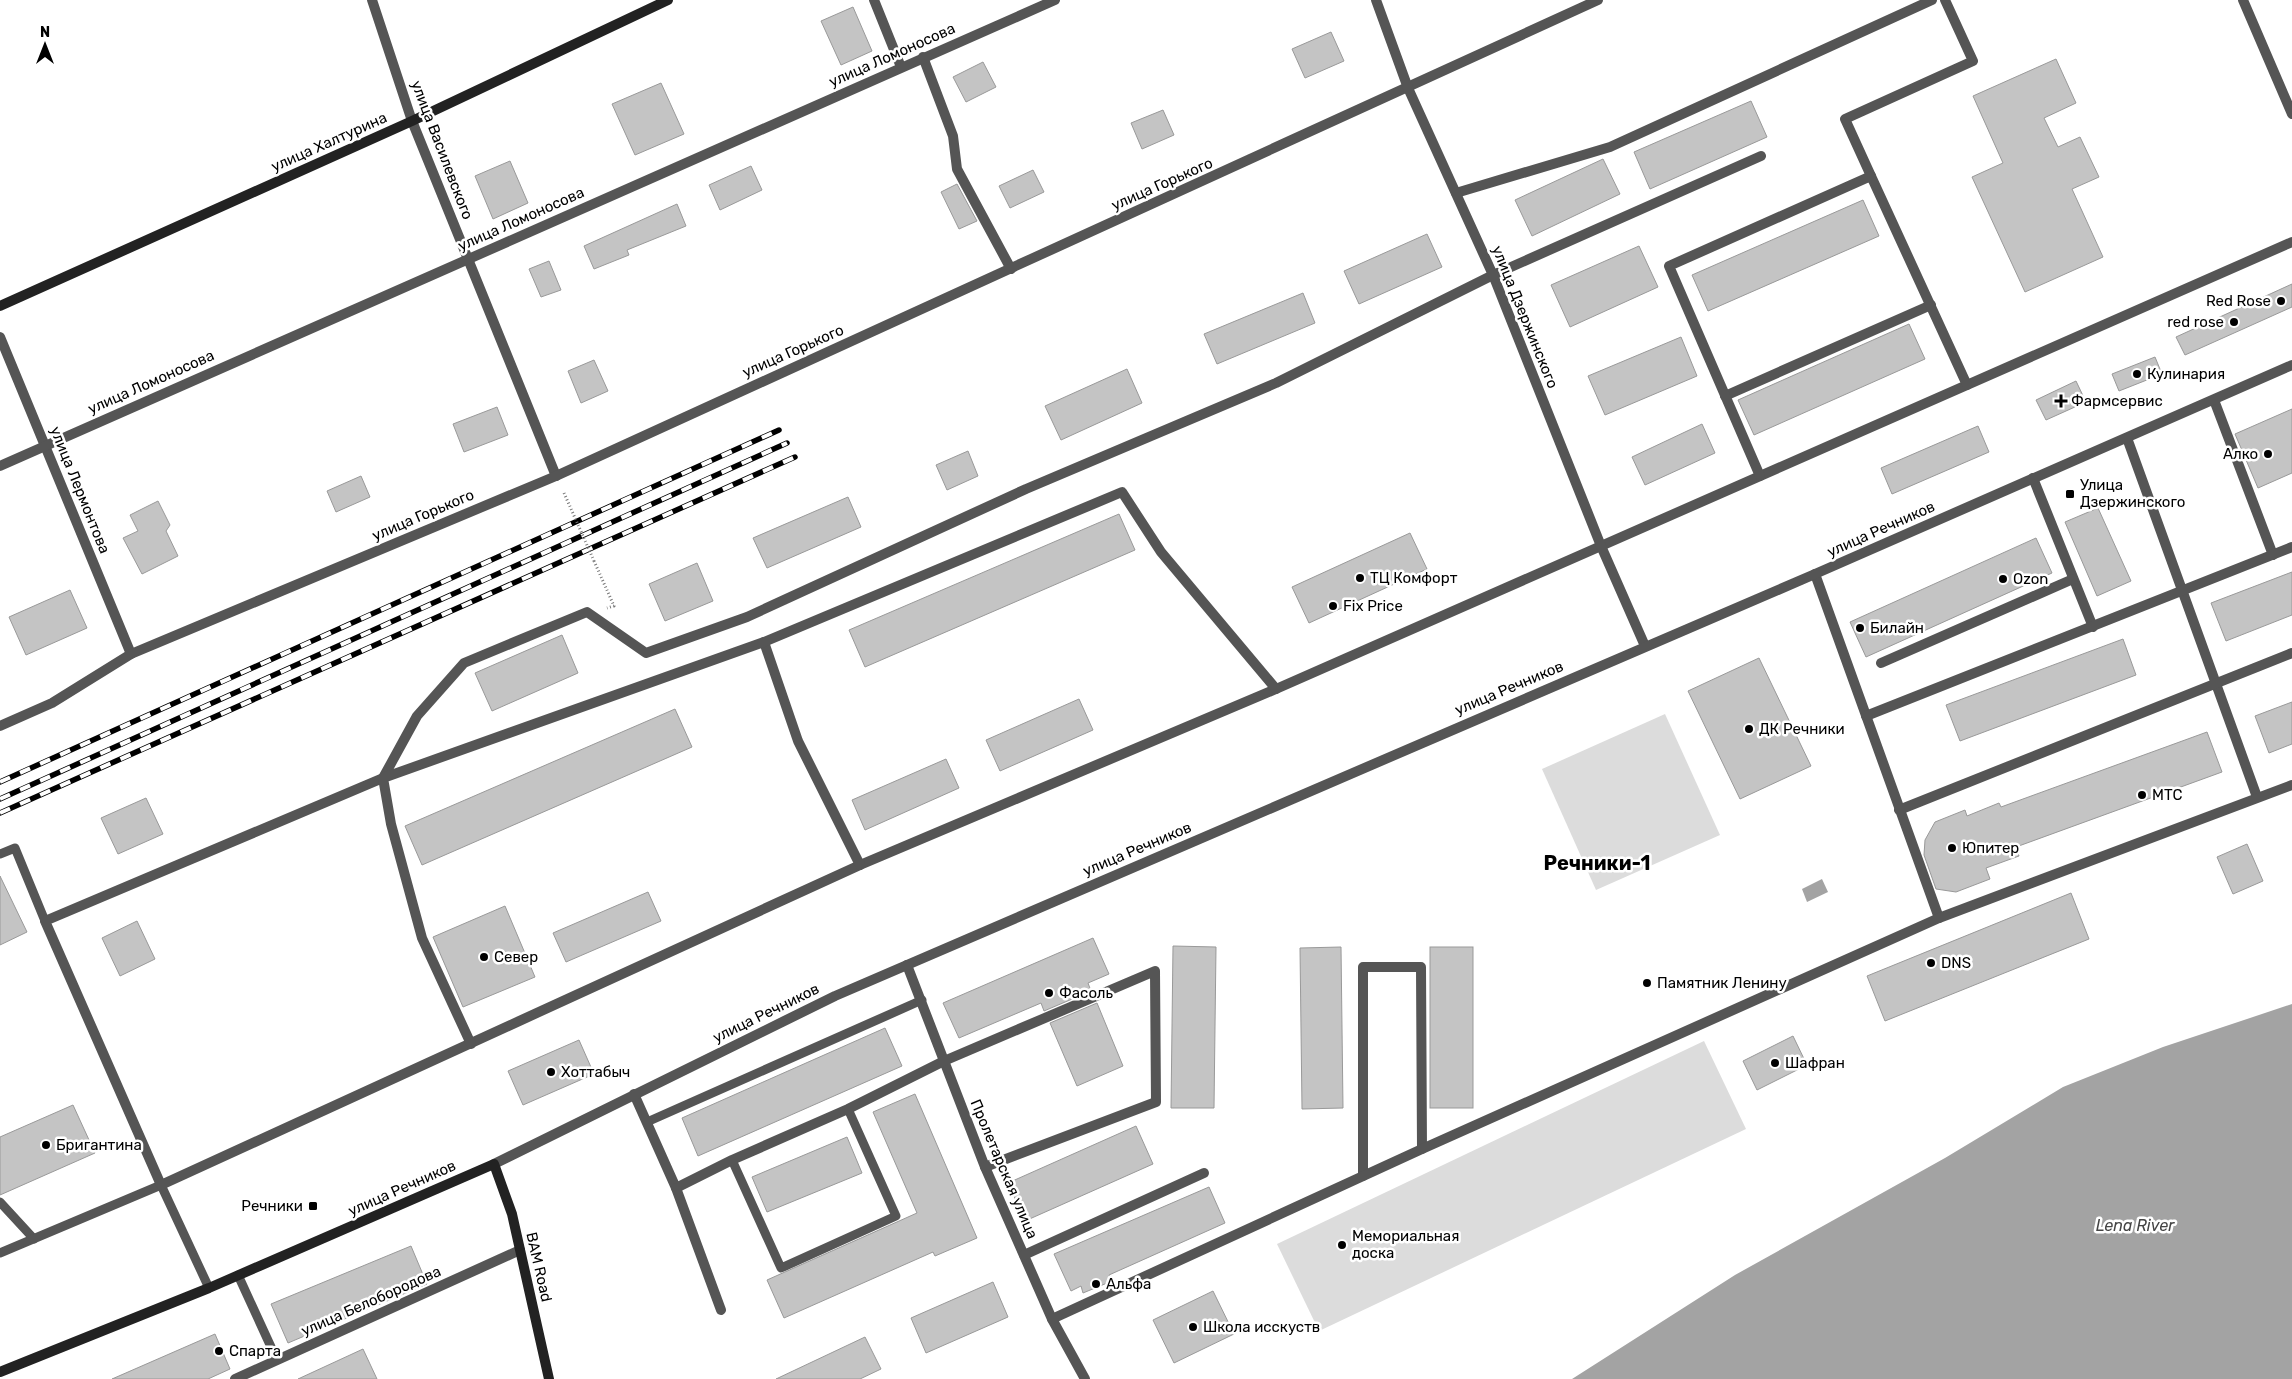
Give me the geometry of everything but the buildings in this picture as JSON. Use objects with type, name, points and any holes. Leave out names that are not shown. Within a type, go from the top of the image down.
[{"type":"main road","name":"улица Халтурина","points":[[0,306],[412,121],[668,0]]},
{"type":"main road","name":"BAM Road","points":[[494,1164],[512,1214],[549,1379]]},
{"type":"main road","name":"улица Речников","points":[[0,1372],[209,1288],[494,1164]]},
{"type":"street","name":"улица Василевского","points":[[372,0],[412,121],[556,476]]},
{"type":"street","points":[[874,0],[901,66]]},
{"type":"street","name":"улица Ломоносова","points":[[0,466],[901,66],[1055,0]]},
{"type":"street","name":"улица Дзержинского","points":[[1376,0],[1408,88],[1493,275],[1601,546],[1645,646]]},
{"type":"street","name":"улица Горького","points":[[0,726],[52,703],[131,654],[556,476],[1598,0]]},
{"type":"street","points":[[1456,193],[1610,146],[1932,0]]},
{"type":"street","points":[[1945,0],[1973,61],[1846,119],[1967,385]]},
{"type":"street","points":[[2243,0],[2292,114]]},
{"type":"street","points":[[923,57],[953,136],[956,169],[1011,269]]},
{"type":"street","points":[[471,1044],[422,938],[390,824],[383,778],[416,716],[464,663],[587,612],[646,653],[747,617],[1026,489],[1276,383],[1493,275],[1761,156]]},
{"type":"street","points":[[1760,476],[1669,266],[1872,176]]},
{"type":"street","points":[[1276,689],[1161,552],[1122,492],[764,642],[383,778],[45,920],[161,1185],[860,865],[1276,689],[2292,242]]},
{"type":"street","points":[[1725,396],[1931,305]]},
{"type":"street","name":"улица Лермонтова","points":[[0,338],[46,445],[131,654]]},
{"type":"street","name":"улица Речников","points":[[494,1164],[835,996],[1815,574],[2292,366]]},
{"type":"street","points":[[2214,400],[2273,555]]},
{"type":"street","points":[[2128,438],[2257,798]]},
{"type":"street","points":[[2033,478],[2093,627]]},
{"type":"street","points":[[1866,716],[2292,547]]},
{"type":"street","points":[[1815,574],[1939,918]]},
{"type":"street","points":[[1881,663],[2073,579]]},
{"type":"street","points":[[764,642],[798,741],[860,865]]},
{"type":"street","points":[[1900,810],[2292,653]]},
{"type":"street","points":[[1052,1319],[1422,1149],[1939,918],[2292,785]]},
{"type":"street","name":"Пролетарская улица","points":[[907,965],[986,1167],[1052,1319],[1085,1379]]},
{"type":"street","points":[[1363,1176],[1364,967],[1421,967],[1422,1149]]},
{"type":"street","points":[[676,1188],[732,1160],[848,1109],[944,1061],[1155,971],[1156,1102],[986,1167]]},
{"type":"street","points":[[634,1094],[676,1188],[721,1310]]},
{"type":"street","points":[[1024,1255],[1204,1173]]},
{"type":"street","name":"улица Белобородова","points":[[235,1379],[251,1376],[277,1360],[520,1250]]},
{"type":"lane","points":[[0,854],[15,848],[45,920]]},
{"type":"lane","points":[[646,1122],[922,1000]]},
{"type":"lane","points":[[732,1160],[781,1268],[896,1216],[848,1109]]},
{"type":"lane","points":[[0,1253],[161,1185],[209,1288]]},
{"type":"lane","points":[[0,1202],[34,1239]]},
{"type":"lane","points":[[238,1275],[277,1360]]},
{"type":"path","points":[[564,493],[614,606],[587,612]]},
{"type":"shaded area","points":[[1665,714],[1720,835],[1596,890],[1542,769]]},
{"type":"shaded area","points":[[1704,1041],[1746,1129],[1319,1331],[1277,1244]]},
{"type":"water","points":[[1822,879],[1828,892],[1807,902],[1802,889]]},
{"type":"water","name":"Lena River","points":[[2292,1004],[2292,1379],[1572,1379],[1735,1275],[1945,1158],[2063,1087],[2163,1047]]},
{"type":"railway","points":[[0,782],[779,430]]},
{"type":"railway","points":[[0,799],[787,443]]},
{"type":"railway","points":[[0,813],[795,457]]},
{"type":"place","name":"Red Rose","points":[[2281,301]]},
{"type":"place","name":"red rose","points":[[2234,322]]},
{"type":"place","name":"Кулинария","points":[[2137,374]]},
{"type":"place","name":"Фармсервис","points":[[2061,401]]},
{"type":"place","name":"Алко","points":[[2268,454]]},
{"type":"place","name":"Улица Дзержинского","points":[[2070,494]]},
{"type":"place","name":"ТЦ Комфорт","points":[[1360,578]]},
{"type":"place","name":"Ozon","points":[[2003,579]]},
{"type":"place","name":"Fix Price","points":[[1333,606]]},
{"type":"place","name":"Билайн","points":[[1860,628]]},
{"type":"place","name":"ДК Речники","points":[[1749,729]]},
{"type":"place","name":"МТС","points":[[2142,795]]},
{"type":"place","name":"Юпитер","points":[[1952,848]]},
{"type":"place","name":"Север","points":[[484,957]]},
{"type":"place","name":"DNS","points":[[1931,963]]},
{"type":"place","name":"Памятник Ленину","points":[[1647,983]]},
{"type":"place","name":"Фасоль","points":[[1049,993]]},
{"type":"place","name":"Шафран","points":[[1775,1063]]},
{"type":"place","name":"Хоттабыч","points":[[551,1072]]},
{"type":"place","name":"Бригантина","points":[[46,1145]]},
{"type":"place","name":"Речники","points":[[313,1206]]},
{"type":"place","name":"Мемориальная доска","points":[[1342,1245]]},
{"type":"place","name":"Альфа","points":[[1096,1284]]},
{"type":"place","name":"Школа исскуств","points":[[1193,1327]]},
{"type":"place","name":"Спарта","points":[[219,1351]]},
{"type":"district","name":"Речники-1","points":[[1597,863]]}]
